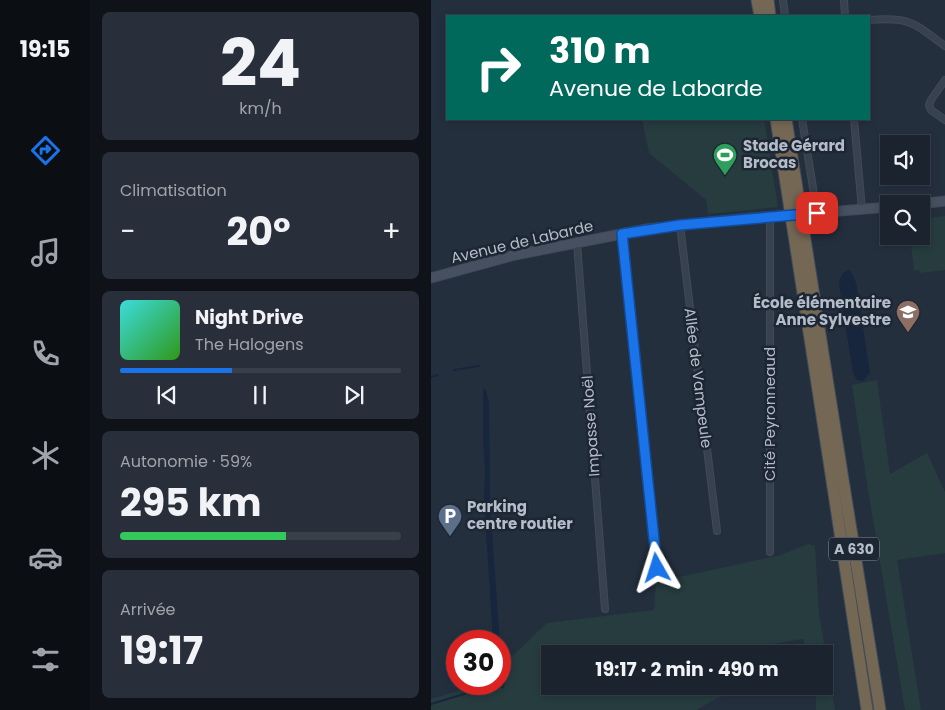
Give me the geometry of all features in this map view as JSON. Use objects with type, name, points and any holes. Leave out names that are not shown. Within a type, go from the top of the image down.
[{"type":"highway","points":[[757,0],[760,15]]},
{"type":"highway","points":[[768,0],[770,15]]},
{"type":"highway","name":"A 630","points":[[776,120],[839,487],[864,612],[880,710]]},
{"type":"highway","name":"A 630","points":[[786,120],[839,487],[853,617],[867,710]]},
{"type":"highway","points":[[864,612],[878,662],[887,710]]},
{"type":"highway","points":[[853,617],[861,710]]},
{"type":"main road","points":[[930,203],[945,201]]},
{"type":"main road","name":"Avenue de Labarde","points":[[431,278],[515,255],[622,234],[680,225],[880,208]]},
{"type":"street","points":[[783,0],[785,15]]},
{"type":"street","points":[[844,0],[845,15]]},
{"type":"street","points":[[870,20],[892,18],[913,23],[945,46]]},
{"type":"street","points":[[945,80],[929,105],[931,110],[945,120]]},
{"type":"street","points":[[802,120],[817,213]]},
{"type":"street","points":[[854,120],[862,210]]},
{"type":"street","name":"Cité Peyronneaud","points":[[769,552],[770,216]]},
{"type":"street","name":"Allée de Vampeule","points":[[680,225],[717,531]]},
{"type":"street","points":[[622,234],[657,568]]},
{"type":"street","name":"Impasse Noël","points":[[577,243],[605,609]]},
{"type":"green space","name":"Stade Gérard Brocas","points":[[642,120],[764,120],[778,207],[708,214],[706,200],[649,153]]},
{"type":"green space","points":[[945,216],[945,270],[920,273],[919,270],[914,271],[911,245],[930,245],[930,218]]},
{"type":"green space","points":[[877,380],[890,474],[927,453],[945,492],[945,553],[897,560],[921,710],[905,710],[852,385]]},
{"type":"green space","points":[[808,544],[815,546],[819,613],[824,645],[805,645],[803,639],[766,645],[541,645],[541,695],[724,695],[696,710],[431,710],[431,699],[446,695],[511,695],[511,657],[547,623],[654,610],[656,582],[781,555]]},
{"type":"green space","points":[[816,695],[833,695],[835,710],[816,710]]},
{"type":"water","points":[[850,270],[856,282],[870,373],[863,381],[857,380],[853,373],[839,284],[842,275]]},
{"type":"water","points":[[483,388],[486,390],[489,403],[490,503],[499,630],[492,630],[484,499]]},
{"type":"waterway","points":[[454,370],[479,366]]},
{"type":"waterway","points":[[431,377],[438,375]]},
{"type":"waterway","points":[[431,704],[461,695]]},
{"type":"place","name":"Stade Gérard Brocas","points":[[725,176]]},
{"type":"place","name":"École élémentaire Anne Sylvestre","points":[[908,333]]},
{"type":"place","name":"Parking centre routier","points":[[450,537]]},
{"type":"route","points":[[657,568],[622,234],[680,225],[817,213]]}]
